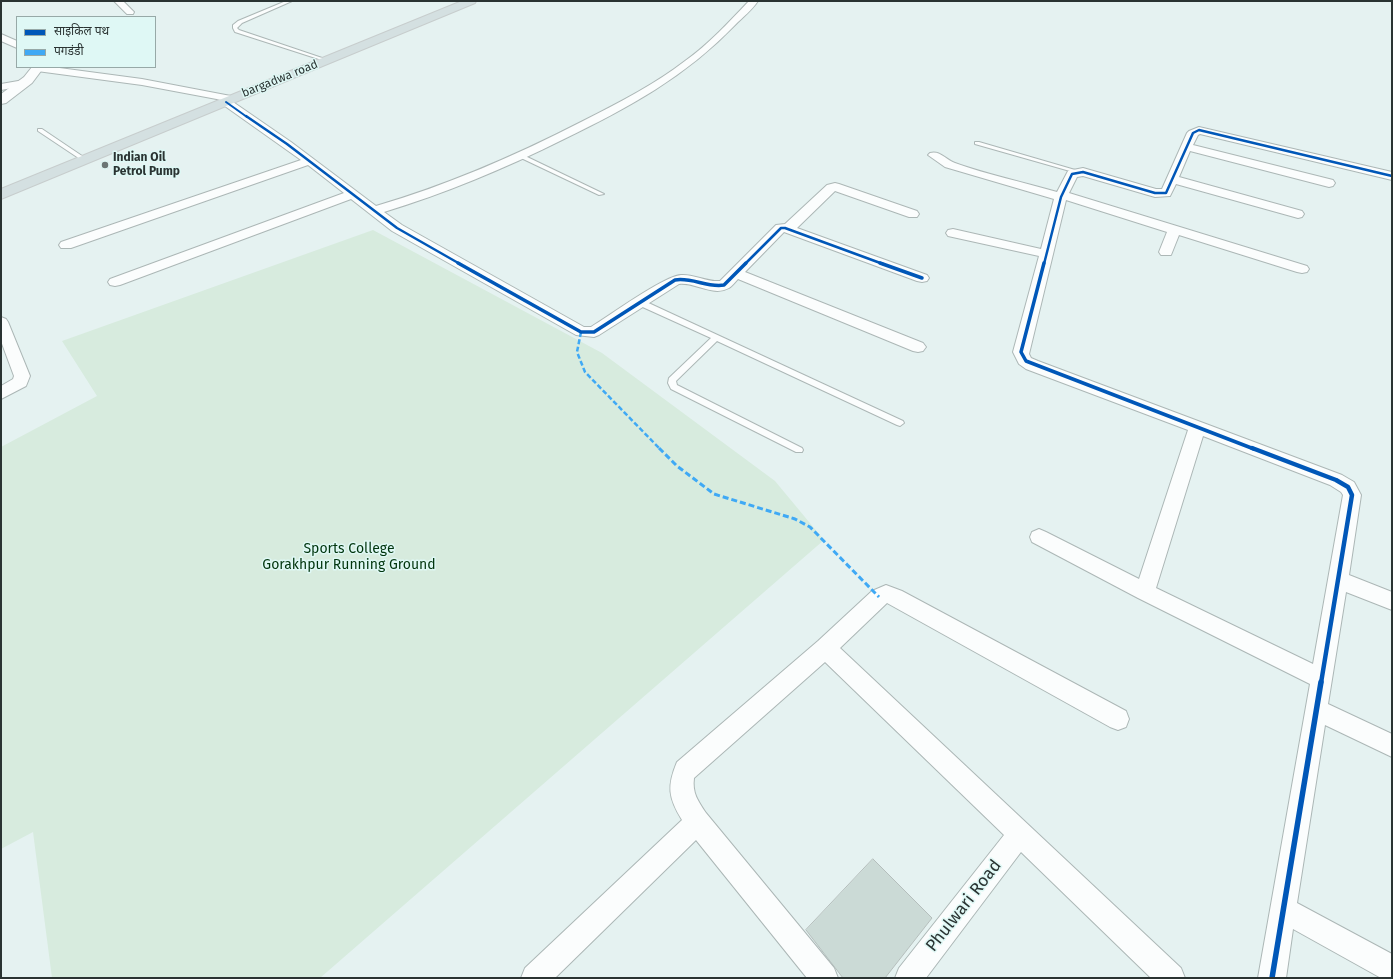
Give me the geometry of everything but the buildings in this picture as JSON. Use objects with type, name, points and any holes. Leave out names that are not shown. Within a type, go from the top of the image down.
[{"type":"main road","name":"bargadwa road","points":[[1,194],[471,1]]},
{"type":"street","points":[[118,1],[130,12]]},
{"type":"street","points":[[374,211],[418,198],[521,156],[659,85],[704,51],[754,1]]},
{"type":"street","points":[[1,37],[16,44]]},
{"type":"street","points":[[1,100],[44,68],[142,82],[229,100],[405,233],[581,332],[594,332],[639,302],[675,280],[681,278],[718,287],[724,285],[781,228],[789,228],[922,278]]},
{"type":"street","points":[[2,87],[24,83]]},
{"type":"street","points":[[1272,978],[1352,494],[1348,487],[1336,480],[1025,361],[1021,352],[1061,196],[1072,174],[1079,172],[1159,194],[1168,192],[1195,130],[1205,130],[1392,176]]},
{"type":"street","points":[[1187,147],[1329,183]]},
{"type":"street","points":[[934,155],[949,165],[1061,196],[1302,269]]},
{"type":"street","points":[[66,245],[309,161]]},
{"type":"street","points":[[1173,179],[1298,214]]},
{"type":"street","points":[[789,228],[831,188],[835,187],[913,214]]},
{"type":"street","points":[[115,282],[352,194]]},
{"type":"street","points":[[1166,252],[1174,230]]},
{"type":"street","points":[[953,233],[1046,254]]},
{"type":"street","points":[[735,273],[918,347]]},
{"type":"street","points":[[1,322],[22,376],[20,382],[1,393]]},
{"type":"street","points":[[1145,592],[1197,427]]},
{"type":"street","points":[[1039,537],[1145,592],[1322,679]]},
{"type":"street","points":[[1338,580],[1392,601]]},
{"type":"street","points":[[824,978],[697,822],[684,802],[680,788],[681,779],[685,770],[825,648],[879,597],[886,594],[895,597],[1118,719]]},
{"type":"street","points":[[825,648],[1171,978]]},
{"type":"street","points":[[1317,710],[1392,746]]},
{"type":"street","points":[[535,978],[697,822]]},
{"type":"street","name":"Phulwari Road","points":[[909,978],[1020,834]]},
{"type":"street","points":[[1283,909],[1392,969]]},
{"type":"lane","points":[[290,1],[240,22],[235,26],[235,28],[237,31],[326,61]]},
{"type":"lane","points":[[40,130],[85,160]]},
{"type":"lane","points":[[977,143],[1079,172]]},
{"type":"lane","points":[[521,156],[602,194]]},
{"type":"lane","points":[[639,302],[900,423]]},
{"type":"lane","points":[[716,338],[672,380],[674,387],[799,450]]},
{"type":"green space","name":"Sports College Gorakhpur Running Ground","points":[[373,230],[602,353],[775,481],[824,540],[320,978],[52,978],[33,832],[1,849],[1,447],[97,396],[62,341]]},
{"type":"marked path","points":[[581,332],[577,352],[585,372],[677,466],[714,494],[795,519],[810,527],[879,597]]},
{"type":"cycle path","points":[[226,102],[287,144],[397,228],[581,332],[594,332],[675,280],[687,279],[712,286],[724,285],[781,228],[785,228],[922,278]]},
{"type":"cycle path","points":[[1272,978],[1352,495],[1348,487],[1336,480],[1027,363],[1022,357],[1021,352],[1061,197],[1072,174],[1083,172],[1155,193],[1166,193],[1193,133],[1199,130],[1392,176]]},
{"type":"place","name":"Indian Oil Petrol Pump","points":[[105,165]]}]
